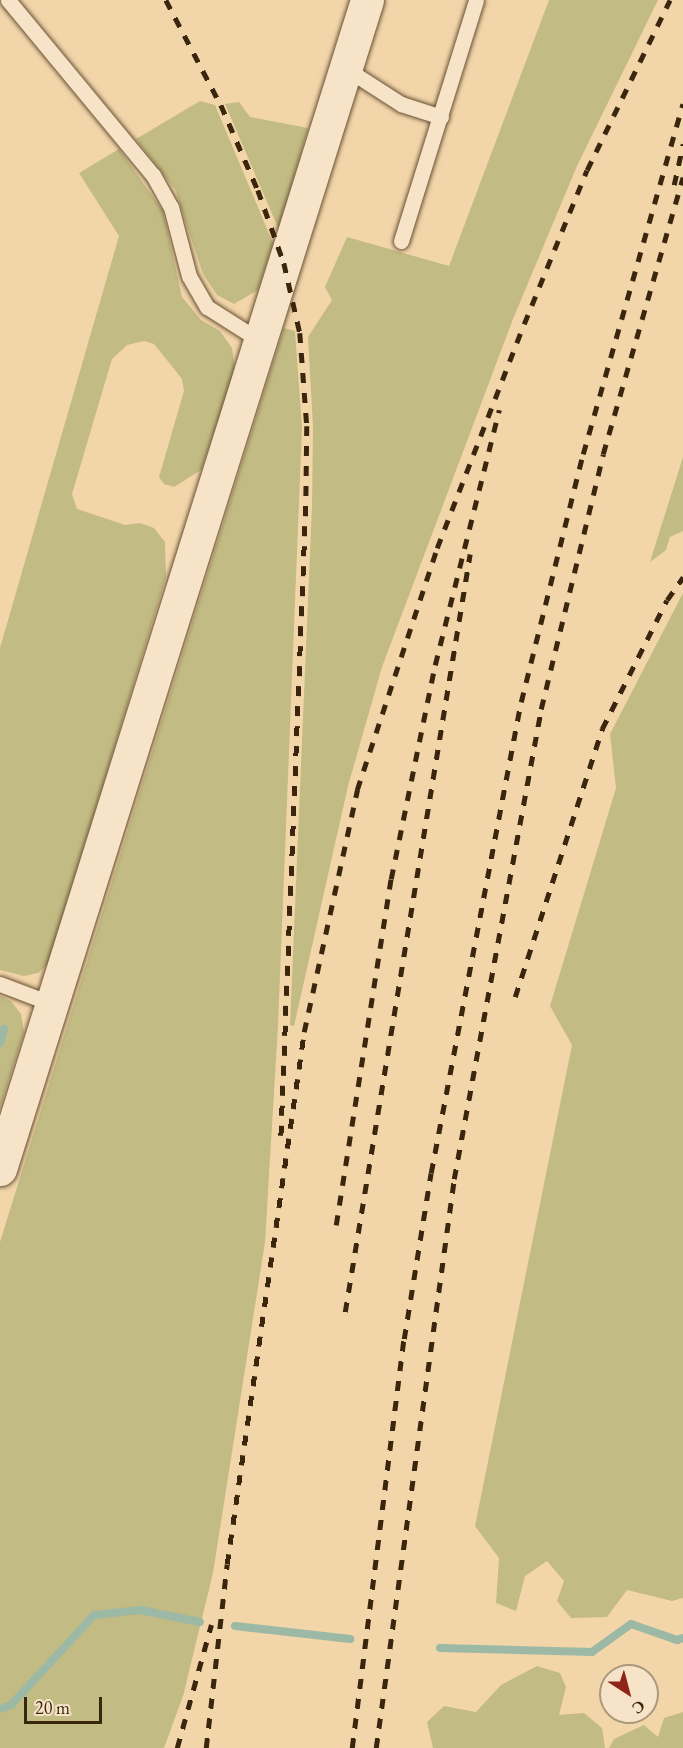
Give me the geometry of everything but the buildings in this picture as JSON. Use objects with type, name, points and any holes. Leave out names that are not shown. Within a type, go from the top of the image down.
[{"type":"street","points":[[0,1169],[367,0]]},
{"type":"lane","points":[[8,0],[153,175],[171,207],[189,276],[207,307],[259,340]]},
{"type":"lane","points":[[401,241],[476,0]]},
{"type":"lane","points":[[345,68],[401,104],[441,117]]},
{"type":"lane","points":[[0,984],[53,1004]]},
{"type":"shaded area","points":[[549,0],[658,0],[577,166],[513,319],[382,667],[348,786],[294,1026],[290,1025],[312,506],[313,427],[308,337],[332,300],[325,287],[347,237],[449,266]]},
{"type":"shaded area","points":[[200,101],[215,105],[273,243],[258,290],[234,304],[217,295],[203,274],[175,189],[136,139]]},
{"type":"shaded area","points":[[239,102],[250,117],[308,128],[279,230],[225,104]]},
{"type":"shaded area","points":[[119,149],[163,211],[182,297],[201,320],[220,331],[232,348],[235,370],[201,470],[174,487],[164,484],[159,477],[184,391],[182,379],[154,344],[144,341],[127,345],[112,359],[72,494],[77,509],[125,525],[140,523],[154,528],[165,542],[166,577],[49,963],[38,973],[24,976],[0,970],[0,648],[119,236],[79,173]]},
{"type":"shaded area","points":[[284,328],[295,331],[302,427],[278,1026],[265,1242],[213,1573],[183,1696],[164,1748],[0,1748],[0,1242]]},
{"type":"shaded area","points":[[683,457],[683,531],[670,537],[666,550],[650,562]]},
{"type":"shaded area","points":[[683,593],[683,1598],[672,1601],[627,1590],[607,1617],[571,1618],[557,1601],[564,1581],[547,1561],[525,1576],[516,1611],[496,1603],[499,1558],[475,1526],[572,1045],[550,1006],[616,788],[610,734]]},
{"type":"shaded area","points":[[0,996],[11,1001],[21,1014],[24,1032],[0,1107]]},
{"type":"shaded area","points":[[537,1666],[560,1673],[566,1687],[559,1715],[584,1713],[602,1728],[605,1748],[433,1748],[427,1722],[444,1706],[476,1712],[501,1685]]},
{"type":"shaded area","points":[[683,1712],[683,1748],[609,1748],[614,1739],[644,1725],[658,1737],[664,1718]]},
{"type":"waterway","points":[[0,1043],[4,1029]]},
{"type":"waterway","points":[[0,1709],[11,1705],[94,1615],[140,1610],[200,1622]]},
{"type":"waterway","points":[[440,1648],[592,1652],[631,1624],[677,1640],[683,1638]]},
{"type":"waterway","points":[[235,1626],[350,1639]]},
{"type":"railway","points":[[166,0],[221,105],[258,190],[284,263],[300,333],[307,426],[306,506],[281,1140]]},
{"type":"railway","points":[[206,1748],[227,1564],[304,1032],[357,790],[437,548],[524,324],[587,170],[670,0]]},
{"type":"railway","points":[[352,1748],[404,1339],[431,1173],[521,702],[583,454],[683,104]]},
{"type":"railway","points":[[674,185],[683,144]]},
{"type":"railway","points":[[376,1748],[454,1179],[541,709],[603,454],[683,177]]},
{"type":"railway","points":[[336,1225],[391,879],[435,665],[499,410]]},
{"type":"railway","points":[[345,1312],[470,554]]},
{"type":"railway","points":[[515,997],[602,729],[667,600],[683,577]]},
{"type":"railway","points":[[177,1748],[211,1625]]}]
